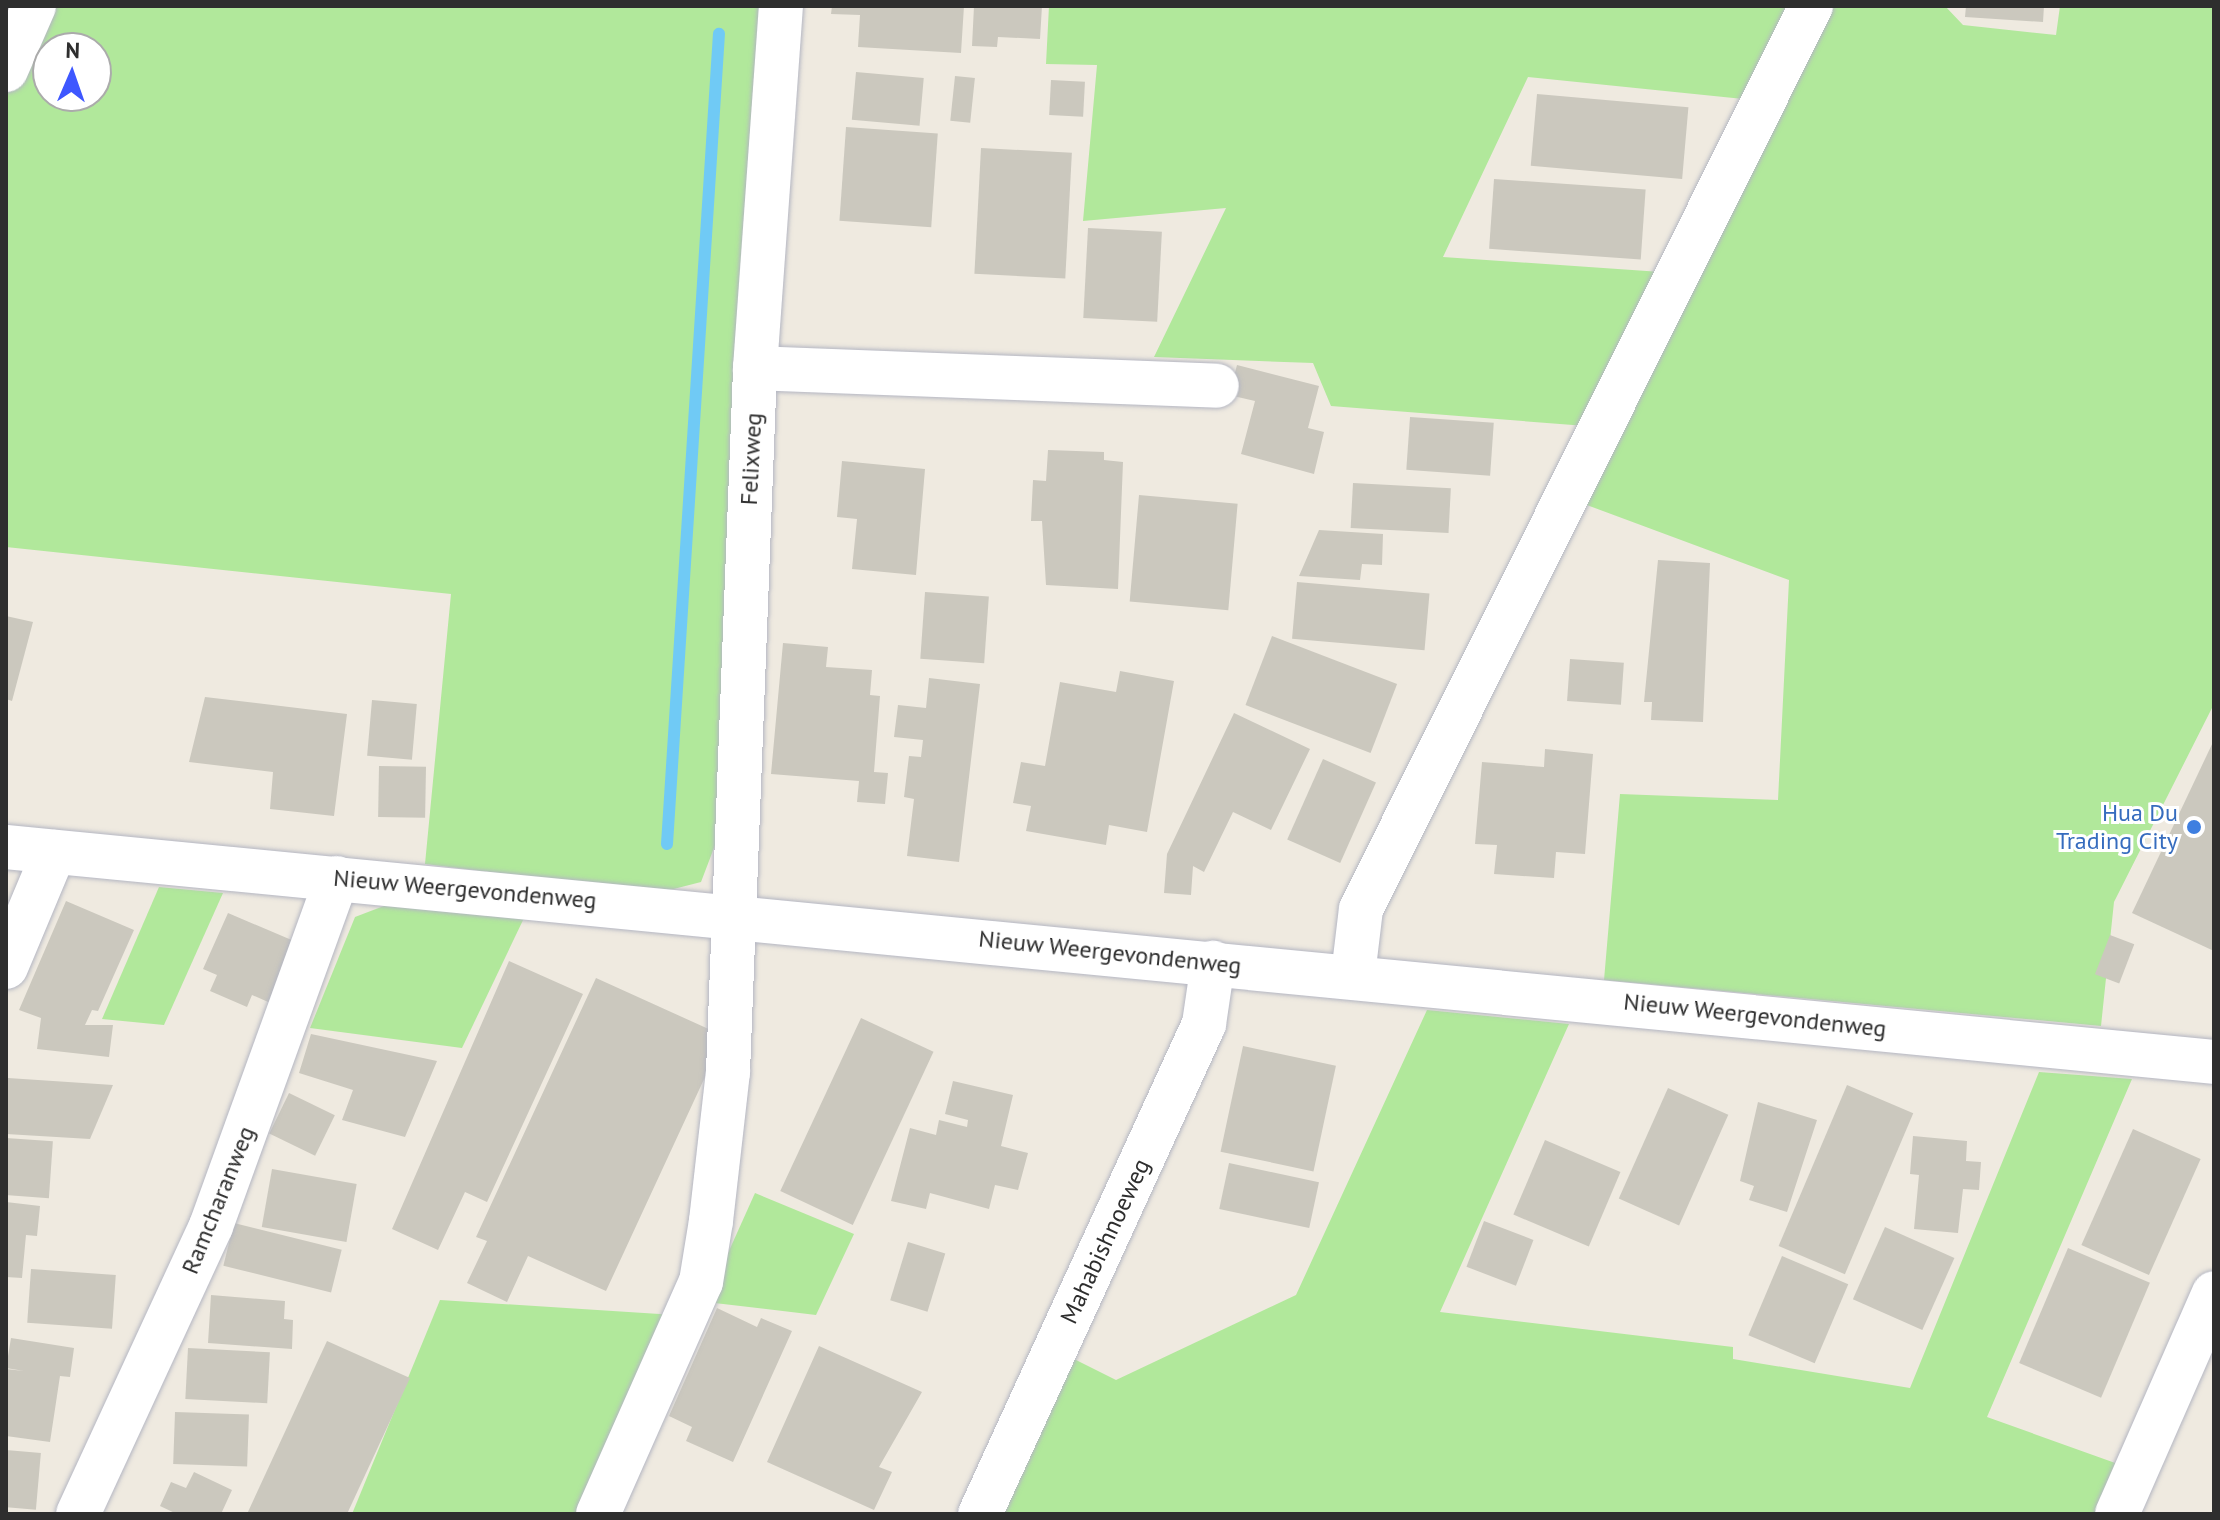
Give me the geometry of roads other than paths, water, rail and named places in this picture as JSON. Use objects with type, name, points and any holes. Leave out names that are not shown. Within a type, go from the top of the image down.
[{"type":"street","points":[[6,70],[34,6]]},
{"type":"street","name":"Felixweg","points":[[598,1514],[701,1282],[728,1072],[730,913],[755,368],[781,6]]},
{"type":"street","points":[[1353,975],[1361,909],[1811,6]]},
{"type":"street","points":[[755,368],[1217,386]]},
{"type":"street","name":"Nieuw Weergevondenweg","points":[[6,847],[730,913],[2214,1062]]},
{"type":"street","points":[[6,967],[54,852]]},
{"type":"street","name":"Ramcharanweg","points":[[78,1514],[211,1226],[337,878]]},
{"type":"street","name":"Mahabishnoeweg","points":[[980,1514],[1204,1024],[1213,963]]},
{"type":"street","points":[[2117,1514],[2214,1293]]},
{"type":"waterway","points":[[667,844],[719,34]]},
{"type":"place","name":"Hua Du Trading City","points":[[2194,827]]}]
